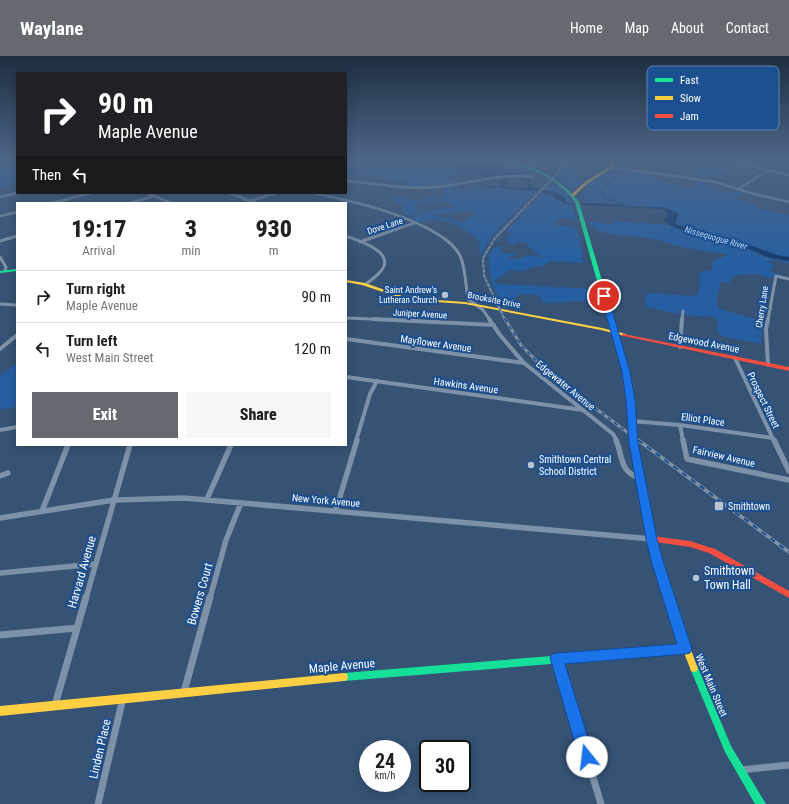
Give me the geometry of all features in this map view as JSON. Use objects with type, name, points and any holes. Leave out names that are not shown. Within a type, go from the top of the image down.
[{"type":"main road","name":"West Main Street","points":[[576,193],[577,205],[627,376],[631,421],[640,478],[652,539],[664,584],[686,649],[728,749],[761,804]]},
{"type":"main road","points":[[3,272],[16,270]]},
{"type":"main road","name":"Brooksite Drive","points":[[347,281],[366,284],[396,297],[475,304],[505,312],[602,329],[615,333]]},
{"type":"main road","name":"Edgewood Avenue","points":[[615,333],[789,369]]},
{"type":"main road","points":[[652,539],[690,544],[712,551],[789,595]]},
{"type":"main road","name":"Maple Avenue","points":[[0,711],[184,692],[557,658],[686,649]]},
{"type":"street","points":[[0,196],[16,193]]},
{"type":"street","points":[[751,193],[789,202]]},
{"type":"street","points":[[56,202],[88,194]]},
{"type":"street","points":[[150,194],[170,202]]},
{"type":"street","points":[[232,194],[253,202]]},
{"type":"street","points":[[250,201],[273,194]]},
{"type":"street","name":"Edgewater Avenue","points":[[317,194],[377,209],[415,223],[443,237],[458,252],[461,258],[468,299],[482,310],[524,363],[616,437],[625,469],[632,477],[640,478]]},
{"type":"street","points":[[134,202],[155,196]]},
{"type":"street","points":[[0,216],[16,212]]},
{"type":"street","name":"Dove Lane","points":[[360,242],[415,223]]},
{"type":"street","points":[[0,241],[16,236]]},
{"type":"street","points":[[347,236],[373,247],[380,252],[385,260],[379,274],[366,284]]},
{"type":"street","points":[[0,257],[6,267],[3,272]]},
{"type":"street","name":"Cherry Lane","points":[[768,365],[766,329],[776,276],[789,279]]},
{"type":"street","points":[[0,304],[16,304]]},
{"type":"street","points":[[680,347],[683,311]]},
{"type":"street","name":"Juniper Avenue","points":[[347,318],[494,325]]},
{"type":"street","points":[[0,349],[16,336]]},
{"type":"street","name":"Mayflower Avenue","points":[[347,339],[524,363]]},
{"type":"street","name":"Prospect Street","points":[[735,358],[789,471]]},
{"type":"street","name":"Hawkins Avenue","points":[[347,377],[583,410]]},
{"type":"street","points":[[336,510],[370,394],[377,381]]},
{"type":"street","name":"Elliot Place","points":[[631,421],[680,425],[773,438]]},
{"type":"street","name":"Fairview Avenue","points":[[680,425],[687,459],[789,480]]},
{"type":"street","points":[[0,430],[16,427]]},
{"type":"street","points":[[42,511],[68,446]]},
{"type":"street","name":"Harvard Avenue","points":[[55,705],[130,446]]},
{"type":"street","points":[[207,499],[231,446]]},
{"type":"street","points":[[0,476],[8,473]]},
{"type":"street","name":"New York Avenue","points":[[0,518],[114,500],[159,498],[207,499],[652,539]]},
{"type":"street","name":"Bowers Court","points":[[184,692],[226,540],[241,503]]},
{"type":"street","points":[[0,573],[96,564]]},
{"type":"street","points":[[0,635],[77,628]]},
{"type":"street","points":[[557,658],[601,804]]},
{"type":"street","name":"Linden Place","points":[[98,804],[123,698]]},
{"type":"street","points":[[740,770],[789,765]]},
{"type":"shaded area","points":[[444,193],[535,193],[498,229],[480,256],[479,240],[460,227],[443,220],[421,222],[410,219],[417,216],[431,215],[464,222],[476,213],[462,212],[417,215],[404,217],[417,213],[457,207],[446,202],[416,204],[418,212],[403,215],[403,206],[391,198],[394,196],[414,201],[444,196]]},
{"type":"shaded area","points":[[543,193],[567,193],[577,220],[556,218],[559,221],[551,224],[577,228],[583,258],[581,259],[586,263],[550,261],[543,266],[532,267],[523,271],[510,270],[494,281],[498,284],[593,289],[598,300],[547,303],[541,301],[541,297],[533,294],[517,295],[506,310],[498,296],[490,276],[490,253],[496,247],[501,246],[503,247],[500,251],[503,253],[518,254],[509,257],[509,259],[532,255],[546,258],[533,251],[525,242],[518,242],[513,245],[507,242],[507,239],[511,233],[506,231]]},
{"type":"shaded area","points":[[584,193],[743,193],[734,198],[751,202],[758,209],[789,215],[789,257],[777,255],[736,240],[677,225],[671,209],[604,203],[584,204]]},
{"type":"shaded area","points":[[590,221],[608,224],[614,223],[614,221],[670,225],[683,231],[741,246],[759,253],[754,253],[769,258],[789,261],[789,263],[777,260],[765,262],[774,264],[770,271],[783,276],[777,275],[769,278],[756,274],[735,275],[728,284],[721,281],[716,301],[718,304],[717,308],[762,321],[761,344],[721,336],[717,331],[718,321],[714,317],[684,315],[647,307],[645,300],[646,295],[651,293],[694,296],[699,293],[700,272],[712,270],[712,261],[728,255],[688,248],[649,238],[609,234],[602,232],[589,224]]},
{"type":"shaded area","points":[[16,364],[16,407],[0,409],[0,376]]},
{"type":"water","name":"Nissequogue River","points":[[543,193],[556,193],[564,196],[567,203],[661,207],[679,214],[675,222],[677,225],[736,240],[777,255],[789,257],[789,261],[771,258],[741,246],[683,231],[670,225],[664,220],[667,216],[667,212],[661,209],[566,204],[555,199],[552,195]]},
{"type":"waterway","points":[[603,193],[604,195],[602,197],[622,204],[625,207]]},
{"type":"railway","points":[[505,320],[484,276],[483,258],[495,238],[539,193]]},
{"type":"railway","points":[[505,319],[521,345],[547,372],[639,441]]},
{"type":"railway","points":[[638,440],[789,552]]},
{"type":"traffic: fast","points":[[570,193],[577,202],[619,349]]},
{"type":"traffic: fast","points":[[0,272],[16,270]]},
{"type":"traffic: fast","points":[[344,677],[686,649]]},
{"type":"traffic: fast","points":[[694,668],[728,749],[761,804]]},
{"type":"traffic: slow","points":[[347,281],[363,284],[407,299],[465,303],[602,329],[624,335]]},
{"type":"traffic: slow","points":[[619,349],[626,372],[634,443],[650,532],[674,617],[694,668]]},
{"type":"traffic: slow","points":[[0,711],[344,677]]},
{"type":"traffic: jam","points":[[624,335],[789,369]]},
{"type":"traffic: jam","points":[[652,539],[690,544],[712,551],[789,595]]},
{"type":"place","name":"Saint Andrew's Lutheran Church","points":[[445,295]]},
{"type":"place","name":"Smithtown Central School District","points":[[531,465]]},
{"type":"place","name":"Smithtown","points":[[719,506]]},
{"type":"place","name":"Smithtown Town Hall","points":[[696,578]]},
{"type":"route","points":[[587,757],[557,658],[686,649],[674,617],[652,539],[634,443],[626,372],[604,296]]}]
